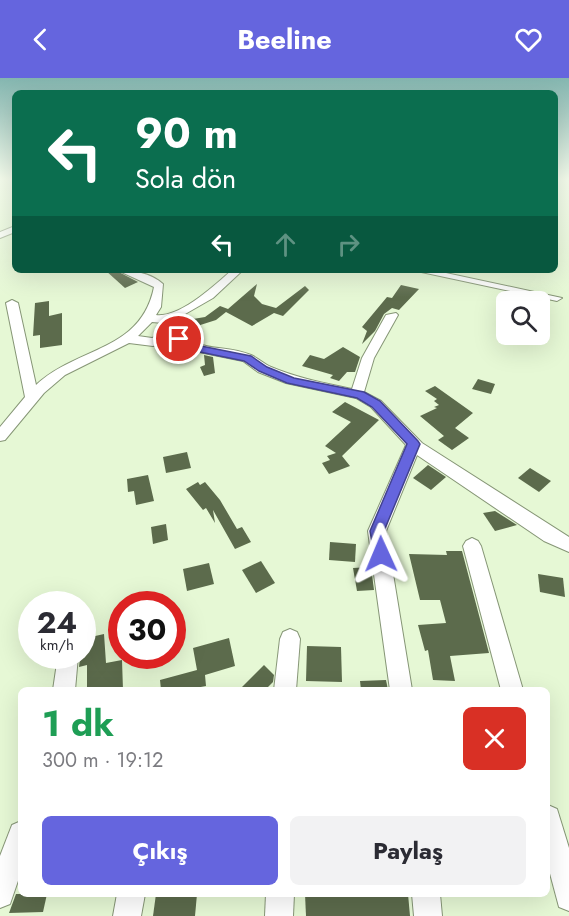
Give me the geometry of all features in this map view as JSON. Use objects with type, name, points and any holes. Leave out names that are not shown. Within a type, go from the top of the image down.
[{"type":"street","points":[[0,436],[44,384],[68,366],[129,339],[149,323],[156,309],[159,286],[155,281],[127,273]]},
{"type":"street","points":[[150,318],[167,320],[209,296],[235,273]]},
{"type":"street","points":[[432,273],[557,298]]},
{"type":"street","points":[[12,303],[32,399]]},
{"type":"street","points":[[357,394],[368,358],[392,315]]},
{"type":"street","points":[[167,320],[176,335],[198,348],[247,358],[263,369],[291,380],[357,394],[376,404],[414,444],[550,536],[569,545]]},
{"type":"street","points":[[129,339],[153,342],[176,335]]},
{"type":"street","points":[[401,687],[377,531],[414,444]]},
{"type":"street","points":[[472,546],[511,687]]},
{"type":"street","points":[[285,687],[290,639]]},
{"type":"street","points":[[64,687],[66,669]]},
{"type":"street","points":[[550,825],[568,886]]},
{"type":"street","points":[[0,894],[18,843]]},
{"type":"street","points":[[127,916],[130,897]]},
{"type":"street","points":[[279,916],[280,897]]},
{"type":"street","points":[[426,897],[429,916]]},
{"type":"building","points":[[108,273],[121,273],[138,282],[125,288]]},
{"type":"building","points":[[257,284],[254,296],[262,304],[276,308],[305,286],[309,290],[283,316],[274,313],[252,326],[226,312],[216,320],[194,327],[197,323],[193,319],[205,317],[220,306],[228,309]]},
{"type":"building","points":[[401,285],[419,289],[399,310],[392,308],[384,314],[375,331],[362,344],[367,331],[362,327],[387,297],[392,298]]},
{"type":"building","points":[[49,301],[49,316],[62,313],[62,345],[40,348],[40,335],[33,336],[35,303]]},
{"type":"building","points":[[343,347],[360,357],[355,372],[347,372],[339,381],[330,378],[333,375],[302,366],[310,355],[324,359]]},
{"type":"building","points":[[204,355],[213,357],[215,373],[204,376],[200,367],[205,365]]},
{"type":"building","points":[[478,379],[495,384],[491,394],[472,389]]},
{"type":"building","points":[[435,386],[473,413],[455,428],[469,438],[452,450],[438,440],[444,436],[420,416],[439,405],[434,401],[437,399],[425,391]]},
{"type":"building","points":[[345,402],[379,420],[342,456],[350,466],[329,474],[322,463],[330,460],[327,456],[336,453],[325,446],[351,422],[332,412]]},
{"type":"building","points":[[187,452],[191,468],[166,473],[163,457]]},
{"type":"building","points":[[428,465],[446,477],[431,490],[413,478]]},
{"type":"building","points":[[530,468],[551,481],[539,492],[518,478]]},
{"type":"building","points":[[148,475],[154,501],[136,505],[134,491],[128,492],[127,479]]},
{"type":"building","points":[[198,482],[200,485],[205,482],[220,500],[237,529],[242,527],[251,542],[235,549],[213,510],[215,523],[206,508],[203,510],[186,489]]},
{"type":"building","points":[[495,511],[517,525],[495,531],[483,513]]},
{"type":"building","points":[[166,524],[168,540],[153,544],[151,527]]},
{"type":"building","points":[[330,542],[356,544],[355,562],[329,560]]},
{"type":"building","points":[[446,551],[462,551],[489,653],[450,656],[455,681],[433,680],[428,650],[425,651],[418,625],[446,623],[440,600],[420,600],[409,554],[447,555]]},
{"type":"building","points":[[261,561],[275,583],[256,593],[242,570]]},
{"type":"building","points":[[209,563],[214,584],[187,591],[183,569]]},
{"type":"building","points":[[371,567],[374,590],[357,591],[353,568]]},
{"type":"building","points":[[538,574],[563,578],[565,597],[540,592]]},
{"type":"building","points":[[104,634],[108,669],[122,669],[123,687],[87,687],[87,669],[96,669],[96,636]]},
{"type":"building","points":[[229,638],[235,666],[205,675],[206,686],[161,687],[160,680],[197,670],[193,648]]},
{"type":"building","points":[[307,646],[341,647],[342,682],[306,681]]},
{"type":"building","points":[[264,665],[274,675],[273,682],[268,687],[242,687]]},
{"type":"building","points":[[386,680],[387,687],[361,687],[360,681]]},
{"type":"building","points":[[16,894],[18,897],[46,897],[43,912],[9,913]]},
{"type":"building","points":[[156,897],[197,897],[195,916],[153,916]]},
{"type":"building","points":[[305,897],[408,897],[410,916],[306,916]]},
{"type":"route","points":[[179,339],[198,348],[247,358],[263,369],[291,380],[360,395],[376,404],[414,444],[377,531],[381,554]]}]
